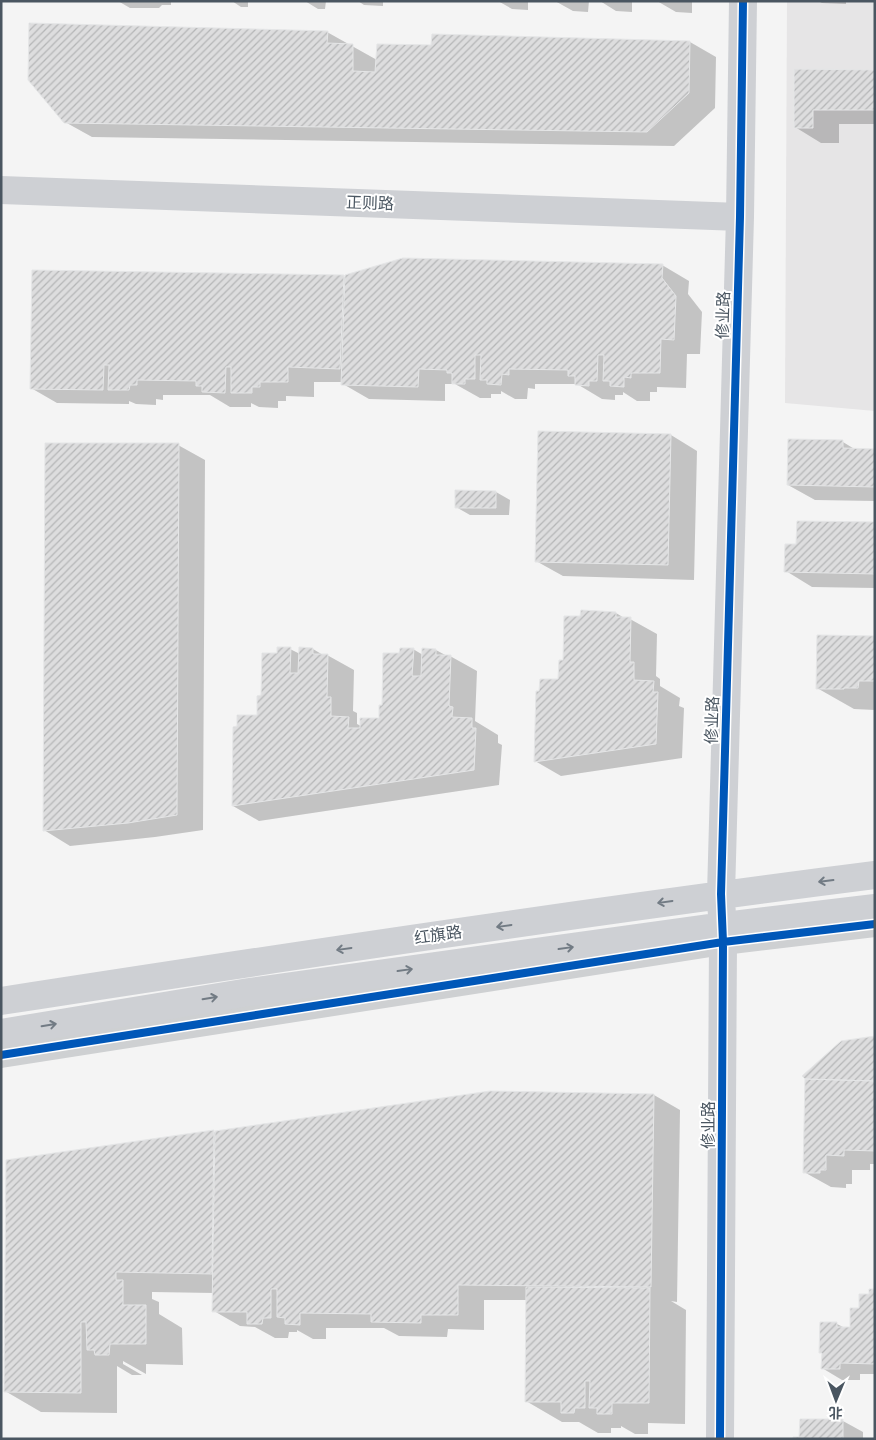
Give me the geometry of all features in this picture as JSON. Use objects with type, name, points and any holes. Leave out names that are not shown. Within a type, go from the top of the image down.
[{"type":"street","name":"修业路","points":[[720,1439],[723,934],[721,894],[740,217],[743,1]]},
{"type":"street","name":"正则路","points":[[1,190],[740,217]]},
{"type":"street","name":"红旗路","points":[[1,1001],[252,962],[721,894],[875,875]]},
{"type":"street","name":"红旗路","points":[[1,1033],[249,992],[723,934],[875,908]]},
{"type":"street","points":[[1,1055],[723,934],[875,924]]},
{"type":"shaded area","points":[[787,1],[875,1],[875,411],[785,403]]},
{"type":"building","points":[[29,23],[328,31],[327,43],[353,44],[353,71],[375,72],[377,44],[431,45],[432,34],[690,41],[689,93],[647,132],[64,123],[28,80]]},
{"type":"building","points":[[794,69],[875,70],[875,110],[813,110],[813,128],[794,128]]},
{"type":"building","points":[[403,258],[663,264],[662,278],[676,296],[674,340],[661,339],[660,373],[631,373],[631,378],[624,377],[624,387],[610,386],[610,381],[603,381],[604,355],[598,355],[597,381],[589,381],[589,386],[575,385],[575,376],[568,376],[568,370],[509,369],[509,375],[502,374],[501,385],[487,384],[487,380],[480,380],[481,355],[475,355],[475,379],[465,379],[465,384],[452,384],[452,373],[447,373],[447,370],[419,369],[418,387],[341,385],[345,275]]},
{"type":"building","points":[[32,270],[344,275],[340,369],[288,367],[288,382],[260,382],[260,387],[252,387],[252,393],[231,393],[231,367],[226,367],[225,393],[202,392],[202,386],[196,386],[196,381],[137,380],[137,385],[130,385],[129,390],[108,390],[109,365],[104,365],[103,390],[30,389]]},
{"type":"building","points":[[538,431],[671,434],[668,565],[535,562]]},
{"type":"building","points":[[788,439],[843,440],[843,448],[875,449],[875,487],[787,485]]},
{"type":"building","points":[[45,443],[179,443],[177,815],[128,823],[43,831]]},
{"type":"building","points":[[455,490],[496,491],[496,508],[455,508]]},
{"type":"building","points":[[797,521],[875,522],[875,574],[784,572],[785,544],[796,544]]},
{"type":"building","points":[[581,610],[616,612],[616,617],[631,617],[630,662],[634,662],[634,680],[654,681],[653,692],[658,692],[656,744],[534,762],[536,691],[539,691],[540,679],[558,679],[559,660],[563,660],[564,616],[580,616]]},
{"type":"building","points":[[817,635],[875,636],[875,681],[859,681],[858,688],[816,689]]},
{"type":"building","points":[[277,647],[291,647],[290,673],[298,673],[299,647],[313,648],[313,654],[328,654],[327,697],[331,697],[331,716],[349,717],[348,728],[360,728],[360,718],[379,718],[379,705],[382,705],[383,653],[399,653],[400,648],[414,648],[412,676],[421,676],[422,648],[436,649],[436,655],[451,655],[449,706],[453,707],[452,717],[472,718],[472,728],[476,728],[474,770],[232,806],[233,727],[237,726],[237,715],[257,715],[257,696],[261,695],[262,653],[277,653]]},
{"type":"building","points":[[875,1036],[875,1081],[805,1079],[802,1076],[841,1041]]},
{"type":"building","points":[[805,1079],[875,1081],[875,1151],[844,1150],[844,1156],[826,1155],[826,1170],[820,1170],[820,1173],[803,1173]]},
{"type":"building","points":[[490,1091],[654,1094],[651,1287],[458,1285],[458,1315],[421,1315],[421,1323],[371,1322],[371,1314],[300,1313],[300,1325],[285,1324],[285,1318],[277,1317],[277,1289],[271,1289],[271,1318],[263,1318],[262,1324],[247,1324],[247,1312],[212,1312],[215,1131]]},
{"type":"building","points":[[214,1130],[212,1274],[116,1272],[116,1280],[123,1280],[123,1305],[146,1305],[146,1344],[110,1344],[109,1355],[95,1355],[94,1350],[87,1350],[86,1322],[81,1322],[81,1393],[4,1392],[6,1160]]},
{"type":"building","points":[[526,1287],[650,1288],[649,1403],[612,1403],[612,1414],[597,1414],[597,1408],[589,1408],[590,1381],[585,1381],[585,1408],[575,1408],[574,1413],[561,1413],[561,1402],[525,1402]]},
{"type":"building","points":[[869,1289],[875,1289],[875,1364],[840,1363],[840,1369],[821,1369],[822,1353],[819,1353],[820,1322],[837,1322],[837,1327],[850,1327],[850,1308],[859,1308],[859,1294],[869,1294]]},
{"type":"building","points":[[800,1419],[843,1419],[843,1439],[793,1439],[793,1437],[799,1437]]},
{"type":"cycle path","points":[[720,1439],[723,942],[721,894],[740,217],[743,1]]},
{"type":"cycle path","points":[[1,1055],[723,942],[875,924]]}]
